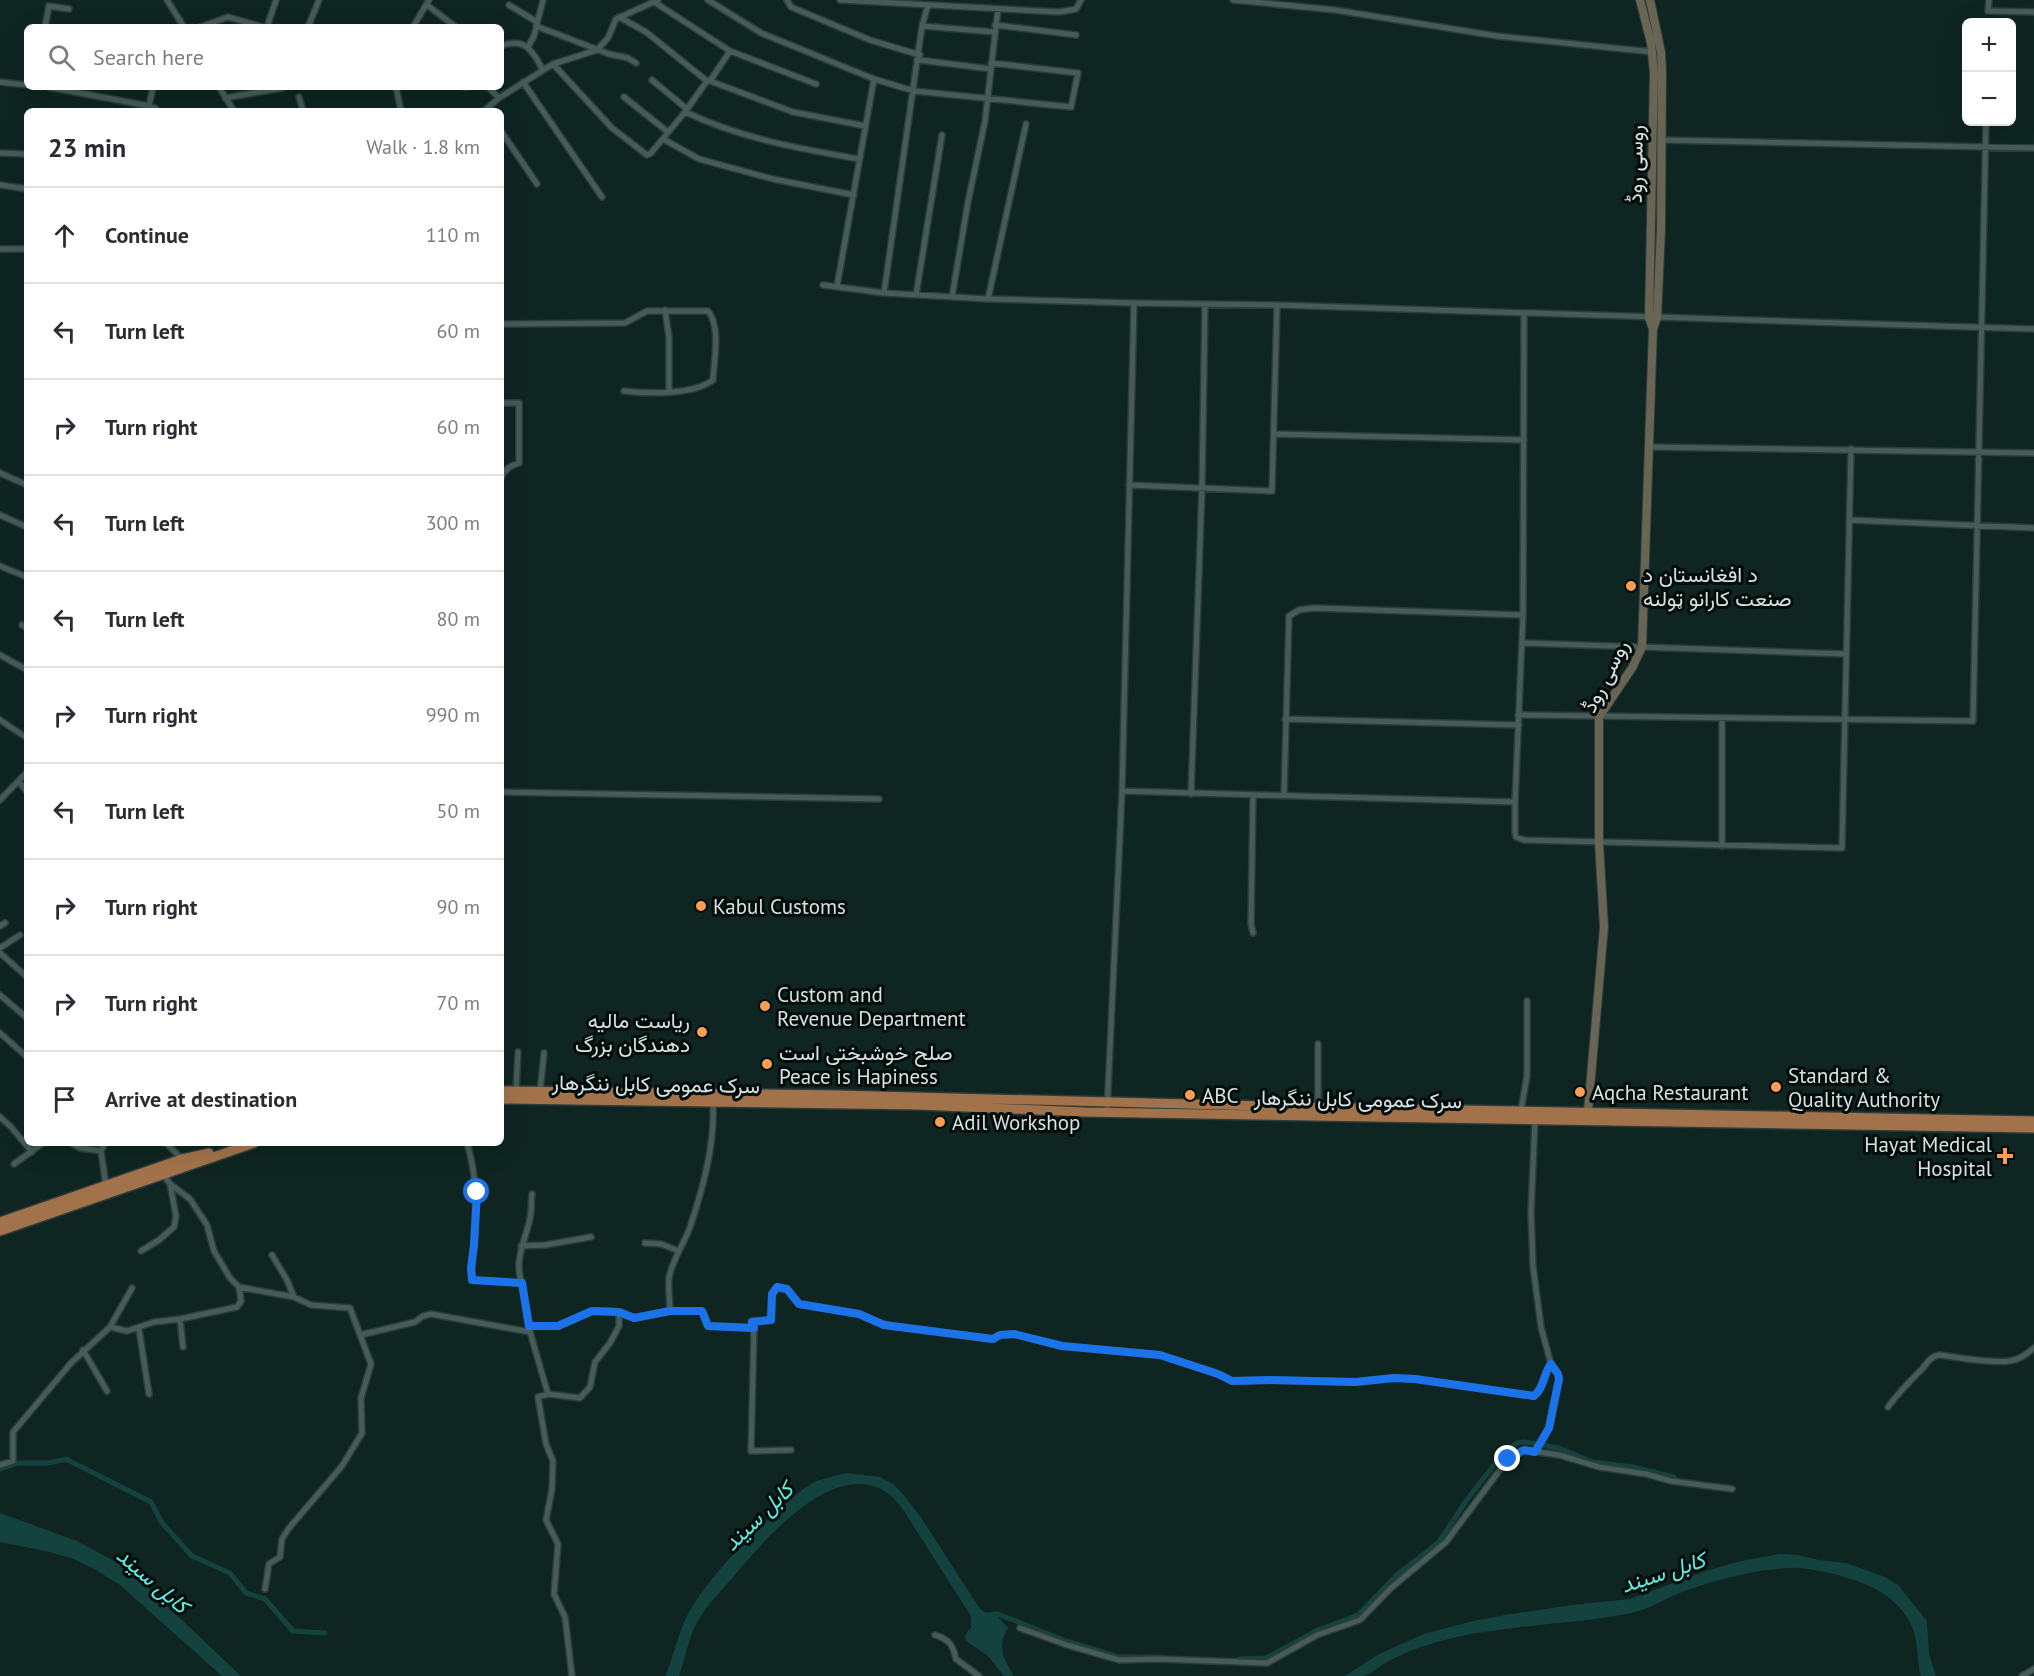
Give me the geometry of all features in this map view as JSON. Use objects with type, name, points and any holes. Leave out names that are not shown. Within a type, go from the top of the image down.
[{"type":"highway","name":"سرک عمومی کابل ننگرهار","points":[[504,1091],[837,1095],[1318,1107],[1535,1120],[1949,1123],[2034,1121]]},
{"type":"highway","name":"سرک عمومی کابل ننگرهار","points":[[504,1099],[919,1105],[1107,1112],[1588,1111],[2034,1128]]},
{"type":"highway","points":[[0,1222],[182,1159],[228,1146]]},
{"type":"highway","points":[[0,1231],[245,1146]]},
{"type":"main road","name":"روسی روڈ","points":[[1588,1111],[1605,927],[1599,843],[1599,717],[1632,668],[1642,647],[1653,329],[1657,52],[1640,0]]},
{"type":"main road","name":"روسی روڈ","points":[[1650,0],[1657,52],[1662,140],[1653,318]]},
{"type":"street","points":[[167,0],[182,24]]},
{"type":"street","points":[[266,24],[276,0]]},
{"type":"street","points":[[309,24],[319,0]]},
{"type":"street","points":[[528,47],[534,36],[543,0]]},
{"type":"street","points":[[708,0],[761,33],[874,79],[914,91],[1063,108],[1071,107],[1078,73],[919,57],[792,7],[787,0]]},
{"type":"street","points":[[840,0],[1068,12],[1076,9],[1081,0]]},
{"type":"street","points":[[1233,0],[1335,10],[1497,36],[1657,52]]},
{"type":"street","points":[[1989,0],[1988,11],[2034,12]]},
{"type":"street","points":[[488,108],[499,98],[553,64],[597,50],[605,43],[616,19],[656,1],[730,51],[816,84]]},
{"type":"street","points":[[415,24],[428,3],[452,24]]},
{"type":"street","points":[[509,4],[536,24],[597,50],[628,58],[636,63]]},
{"type":"street","points":[[884,293],[922,26],[928,5]]},
{"type":"street","points":[[46,24],[49,6],[69,9]]},
{"type":"street","points":[[952,297],[987,99],[998,9]]},
{"type":"street","points":[[208,24],[228,17],[254,24]]},
{"type":"street","points":[[619,17],[646,32],[708,81],[794,112],[865,126]]},
{"type":"street","points":[[922,26],[1076,35]]},
{"type":"street","points":[[504,45],[513,41],[528,47],[543,70]]},
{"type":"street","points":[[553,64],[612,128],[647,155],[663,140],[730,51]]},
{"type":"street","points":[[837,285],[874,79]]},
{"type":"street","points":[[652,80],[686,110],[713,125],[775,144],[859,159]]},
{"type":"street","points":[[0,82],[24,85]]},
{"type":"street","points":[[523,82],[602,197]]},
{"type":"street","points":[[64,90],[154,108]]},
{"type":"street","points":[[148,106],[152,90]]},
{"type":"street","points":[[221,90],[232,108]]},
{"type":"street","points":[[225,98],[271,90]]},
{"type":"street","points":[[397,90],[400,108]]},
{"type":"street","points":[[491,90],[499,98]]},
{"type":"street","points":[[299,97],[302,108]]},
{"type":"street","points":[[624,97],[668,132]]},
{"type":"street","points":[[988,298],[1026,124]]},
{"type":"street","points":[[1518,715],[1973,721],[1986,126]]},
{"type":"street","points":[[504,135],[537,184]]},
{"type":"street","points":[[916,296],[942,135]]},
{"type":"street","points":[[663,140],[699,159],[773,179],[854,195]]},
{"type":"street","points":[[1662,140],[2034,148]]},
{"type":"street","points":[[0,153],[24,154]]},
{"type":"street","points":[[0,185],[24,189]]},
{"type":"street","points":[[0,249],[24,249]]},
{"type":"street","points":[[823,285],[916,296],[2034,329]]},
{"type":"street","points":[[1107,1112],[1122,791],[1134,303]]},
{"type":"street","points":[[1191,794],[1202,488],[1205,304]]},
{"type":"street","points":[[1129,485],[1272,490],[1277,305]]},
{"type":"street","points":[[504,324],[625,323],[647,311],[665,310],[708,311],[711,314],[716,329],[713,380],[694,389],[624,391]]},
{"type":"street","points":[[665,310],[669,338],[669,391]]},
{"type":"street","points":[[1524,313],[1522,644],[1515,802],[1516,837],[1524,840],[1599,843],[1842,848],[1851,449]]},
{"type":"street","points":[[504,403],[519,403],[519,463],[504,474]]},
{"type":"street","points":[[1274,434],[1524,440]]},
{"type":"street","points":[[1650,447],[2034,453]]},
{"type":"street","points":[[0,473],[24,484]]},
{"type":"street","points":[[0,515],[24,525]]},
{"type":"street","points":[[1849,520],[2034,528]]},
{"type":"street","points":[[0,566],[24,576]]},
{"type":"street","points":[[1284,796],[1289,616],[1299,609],[1314,608],[1522,615]]},
{"type":"street","points":[[1522,644],[1846,654]]},
{"type":"street","points":[[0,654],[24,668]]},
{"type":"street","points":[[1285,718],[1519,725]]},
{"type":"street","points":[[1722,718],[1722,846]]},
{"type":"street","points":[[0,720],[24,736]]},
{"type":"street","points":[[0,800],[24,775]]},
{"type":"street","points":[[19,782],[24,788]]},
{"type":"street","points":[[1122,791],[1515,802]]},
{"type":"street","points":[[504,792],[879,799]]},
{"type":"street","points":[[1253,795],[1251,924],[1253,933]]},
{"type":"street","points":[[0,948],[20,935]]},
{"type":"street","points":[[0,953],[24,974]]},
{"type":"street","points":[[0,995],[24,1015]]},
{"type":"street","points":[[1521,1110],[1527,1076],[1527,1001]]},
{"type":"street","points":[[0,1033],[24,1054]]},
{"type":"street","points":[[1318,1044],[1318,1107]]},
{"type":"street","points":[[516,1091],[518,1052]]},
{"type":"street","points":[[540,1091],[544,1053]]},
{"type":"street","points":[[670,1311],[669,1278],[688,1234],[700,1197],[709,1151],[713,1103]]},
{"type":"street","points":[[0,1117],[24,1142]]},
{"type":"street","points":[[1535,1120],[1532,1245],[1540,1327],[1559,1379],[1549,1428],[1535,1452]]},
{"type":"street","points":[[27,1146],[32,1152]]},
{"type":"street","points":[[14,1164],[39,1146]]},
{"type":"street","points":[[76,1146],[100,1151]]},
{"type":"street","points":[[103,1146],[100,1151],[106,1186]]},
{"type":"street","points":[[169,1146],[182,1159]]},
{"type":"street","points":[[468,1146],[477,1192],[472,1280],[522,1283]]},
{"type":"street","points":[[163,1174],[170,1184],[190,1200],[207,1225],[214,1251],[230,1278],[239,1287],[294,1297],[311,1305],[350,1308],[370,1364],[361,1398],[362,1433],[342,1466],[282,1539],[280,1557],[269,1564],[265,1589]]},
{"type":"street","points":[[141,1251],[174,1227],[176,1216],[170,1184]]},
{"type":"street","points":[[532,1194],[530,1218],[521,1246],[519,1274],[529,1329],[548,1394]]},
{"type":"street","points":[[521,1246],[545,1245],[591,1237]]},
{"type":"street","points":[[645,1243],[661,1244],[679,1251]]},
{"type":"street","points":[[272,1255],[294,1297]]},
{"type":"street","points":[[110,1327],[128,1331],[154,1322],[237,1307],[241,1301],[239,1287]]},
{"type":"street","points":[[791,1450],[751,1451],[754,1328],[752,1322],[771,1320],[772,1294],[777,1287],[787,1289],[799,1304],[859,1314],[884,1325],[993,1339],[1000,1335],[1014,1334],[1062,1346],[1160,1355],[1218,1374],[1232,1381],[1355,1382],[1394,1378],[1415,1379],[1534,1396],[1538,1394],[1544,1382],[1548,1367],[1553,1366]]},
{"type":"street","points":[[0,1465],[13,1461],[14,1432],[83,1350],[110,1327],[132,1288]]},
{"type":"street","points":[[360,1335],[416,1322],[423,1316],[431,1314],[529,1329],[558,1326],[592,1311],[619,1312],[634,1318],[670,1311],[702,1311],[708,1326],[754,1328]]},
{"type":"street","points":[[572,1676],[565,1617],[554,1594],[558,1544],[546,1520],[552,1490],[553,1461],[546,1444],[538,1397],[548,1394],[580,1398],[590,1387],[595,1362],[610,1343],[619,1326],[619,1312]]},
{"type":"street","points":[[180,1319],[183,1347]]},
{"type":"street","points":[[139,1329],[149,1394]]},
{"type":"street","points":[[1888,1407],[1903,1386],[1933,1356],[2000,1362],[2021,1358],[2034,1348]]},
{"type":"street","points":[[83,1350],[107,1390]]},
{"type":"street","points":[[1020,1628],[1119,1660],[1267,1663],[1317,1635],[1360,1620],[1390,1588],[1446,1542],[1508,1459],[1524,1450],[1559,1455],[1599,1467],[1646,1474],[1671,1481],[1732,1489]]},
{"type":"street","points":[[935,1635],[946,1638],[954,1647],[956,1659],[979,1676]]},
{"type":"street","points":[[2022,1676],[2034,1669]]},
{"type":"water","points":[[846,1473],[880,1477],[893,1484],[903,1494],[920,1516],[980,1609],[987,1613],[997,1611],[1000,1613],[997,1616],[1008,1628],[1002,1641],[1003,1652],[1014,1676],[1004,1676],[988,1656],[966,1641],[965,1636],[971,1627],[971,1616],[902,1508],[889,1494],[869,1485],[848,1485],[827,1492],[806,1505],[768,1538],[700,1617],[691,1636],[679,1676],[665,1676],[685,1620],[722,1567],[756,1531],[805,1488],[816,1481]]},
{"type":"water","points":[[0,1513],[77,1541],[118,1563],[143,1583],[241,1676],[222,1676],[120,1585],[96,1570],[74,1559],[50,1552],[0,1542]]},
{"type":"water","points":[[1780,1554],[1846,1563],[1885,1577],[1898,1585],[1927,1621],[1929,1654],[1936,1676],[1921,1676],[1916,1639],[1908,1618],[1881,1592],[1828,1572],[1787,1568],[1755,1572],[1705,1584],[1637,1612],[1461,1636],[1405,1653],[1364,1676],[1345,1676],[1379,1654],[1424,1634],[1505,1615],[1630,1599],[1706,1571],[1741,1561]]},
{"type":"waterway","points":[[1239,1659],[1266,1658],[1318,1630],[1358,1615],[1397,1575],[1439,1542],[1466,1501],[1504,1452],[1517,1443],[1525,1442],[1559,1448],[1593,1462],[1633,1467],[1674,1477]]},
{"type":"waterway","points":[[0,1469],[18,1463],[48,1463],[66,1459],[151,1502],[162,1523],[192,1556],[230,1573],[246,1593],[265,1599],[293,1631],[325,1633]]},
{"type":"waterway","points":[[994,1615],[998,1614],[1066,1641],[1119,1657],[1163,1657]]},
{"type":"place","name":"د افغانستان د صنعت کارانو ټولنه","points":[[1631,586]]},
{"type":"place","name":"Kabul Customs","points":[[701,906]]},
{"type":"place","name":"Custom and Revenue Department","points":[[765,1006]]},
{"type":"place","name":"ریاست مالیه دهندگان بزرگ","points":[[702,1032]]},
{"type":"place","name":"صلح خوشبختی است Peace is Hapiness","points":[[767,1064]]},
{"type":"place","name":"Standard & Quality Authority","points":[[1776,1087]]},
{"type":"place","name":"Aqcha Restaurant","points":[[1580,1092]]},
{"type":"place","name":"ABC","points":[[1190,1095]]},
{"type":"place","name":"Adil Workshop","points":[[940,1122]]},
{"type":"place","name":"Hayat Medical Hospital","points":[[2005,1156]]},
{"type":"route","points":[[477,1192],[472,1280],[522,1283],[529,1326],[558,1326],[592,1311],[619,1312],[634,1318],[670,1311],[702,1311],[708,1326],[754,1328],[752,1322],[771,1320],[772,1294],[777,1287],[790,1291],[799,1304],[859,1314],[884,1325],[993,1339],[1000,1335],[1014,1334],[1062,1346],[1160,1355],[1218,1374],[1232,1381],[1355,1382],[1394,1378],[1415,1379],[1534,1396],[1538,1394],[1551,1364],[1559,1379],[1549,1428],[1535,1452],[1524,1450],[1508,1459]]},
{"type":"water label","name":"کابل سيند","points":[[758,1516]]},
{"type":"water label","name":"کابل سيند","points":[[1663,1572]]},
{"type":"water label","name":"کابل سيند","points":[[153,1580]]}]
